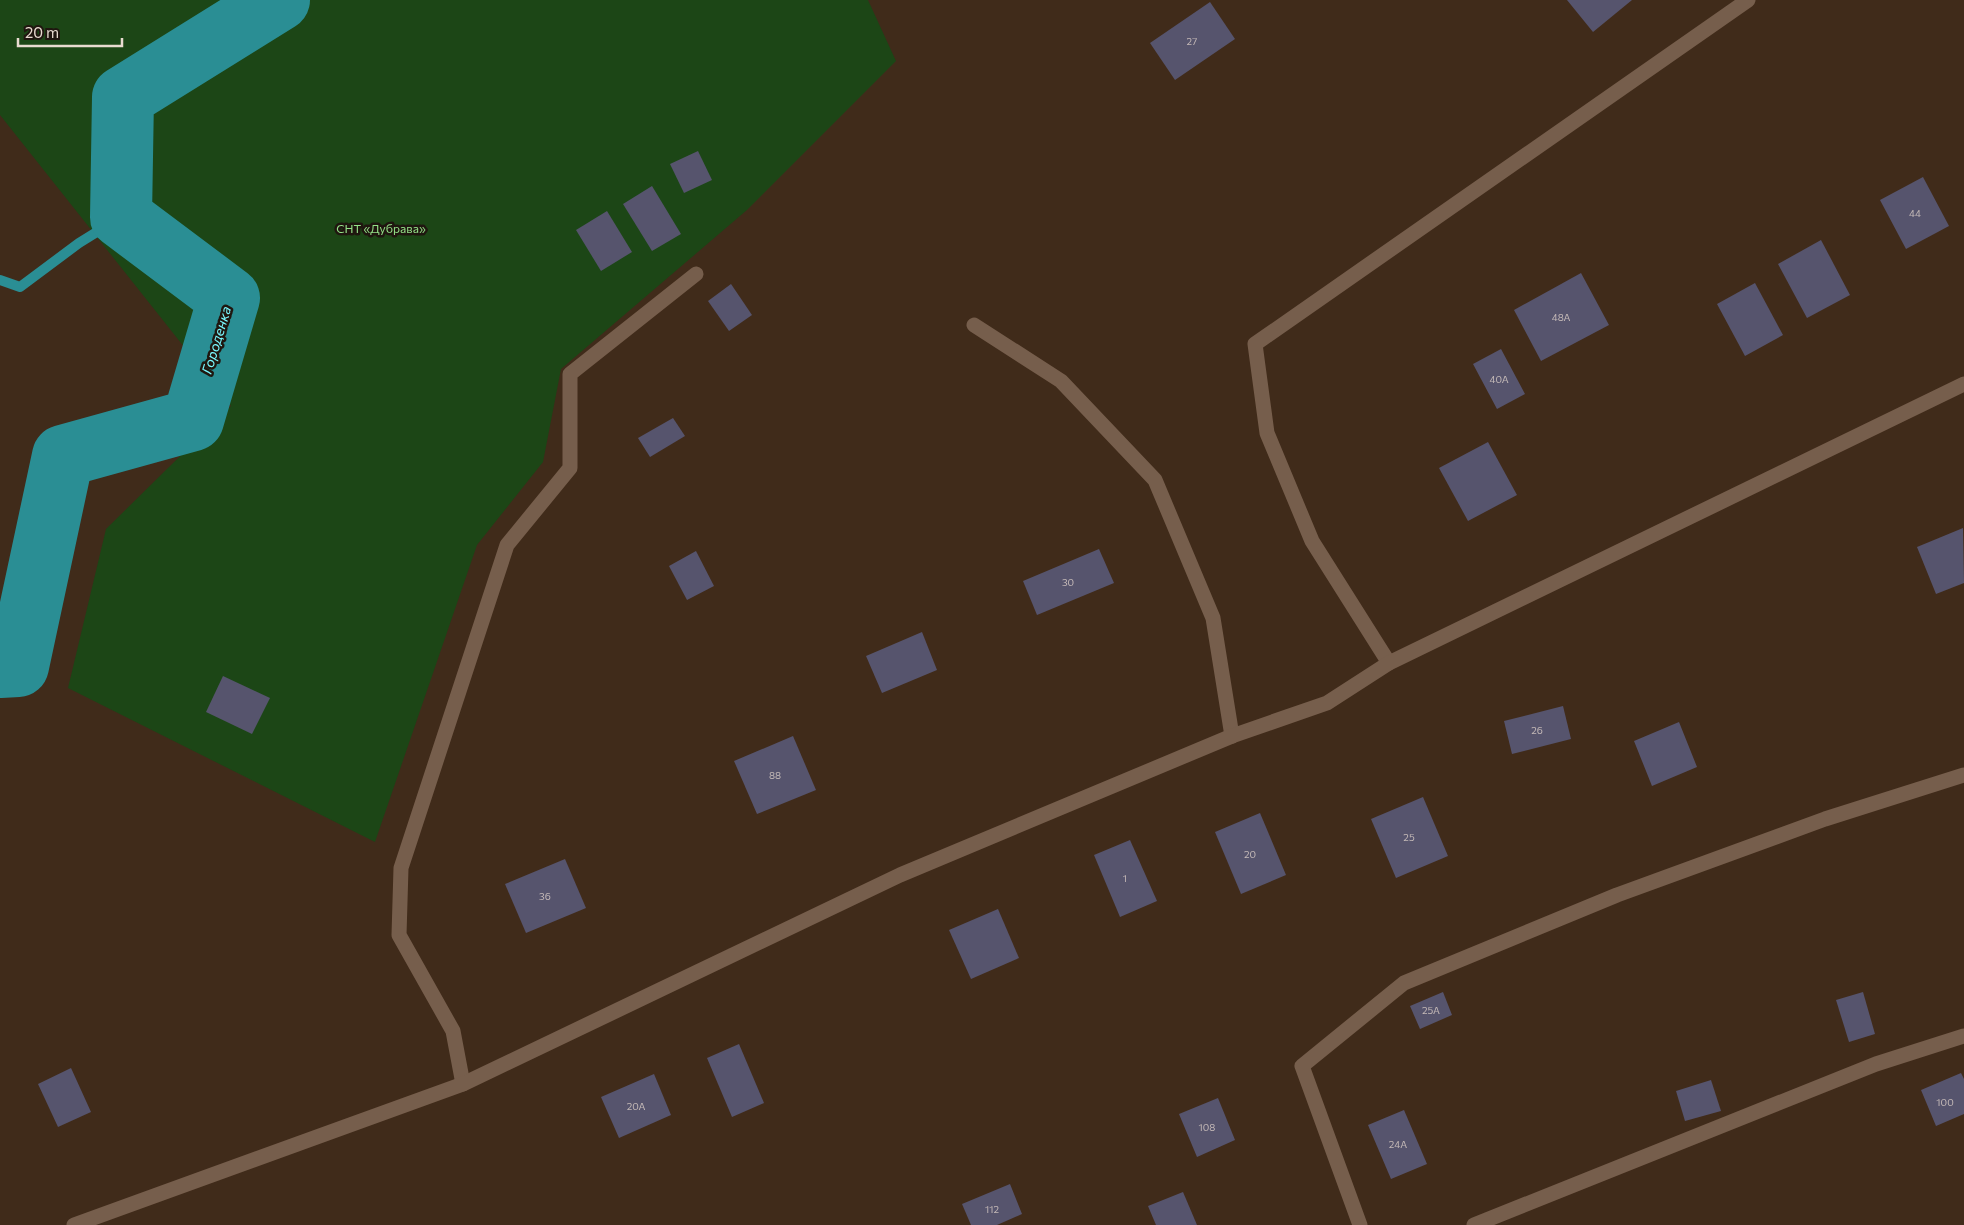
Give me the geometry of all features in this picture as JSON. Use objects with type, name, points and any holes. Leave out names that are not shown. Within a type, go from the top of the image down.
[{"type":"street","points":[[1389,663],[1312,541],[1267,433],[1254,344],[1748,0]]},
{"type":"street","points":[[463,1084],[453,1031],[400,935],[401,868],[507,545],[570,468],[570,374],[696,274]]},
{"type":"street","points":[[974,325],[1061,381],[1155,480],[1213,618],[1232,736]]},
{"type":"street","points":[[74,1225],[463,1084],[900,875],[1232,736],[1327,703],[1389,663],[1964,384]]},
{"type":"street","points":[[1360,1225],[1302,1066],[1404,983],[1626,892],[1825,819],[1964,775]]},
{"type":"street","points":[[1474,1225],[1876,1064],[1964,1036]]},
{"type":"green space","name":"СНТ «Дубрава»","points":[[0,0],[868,0],[896,61],[747,210],[561,369],[543,462],[477,545],[375,842],[68,688],[106,529],[231,406],[0,115]]},
{"type":"building","points":[[1567,0],[1632,0],[1593,32]]},
{"type":"building","points":[[1210,2],[1235,39],[1175,80],[1150,43]]},
{"type":"building","points":[[698,151],[712,180],[684,193],[670,164]]},
{"type":"building","points":[[1923,177],[1949,226],[1906,249],[1880,200]]},
{"type":"building","points":[[652,186],[681,234],[652,251],[623,204]]},
{"type":"building","points":[[607,211],[632,252],[601,271],[576,230]]},
{"type":"building","points":[[1821,240],[1850,295],[1807,318],[1778,264]]},
{"type":"building","points":[[1581,273],[1609,325],[1541,361],[1514,310]]},
{"type":"building","points":[[1755,283],[1783,335],[1745,356],[1717,304]]},
{"type":"building","points":[[731,284],[752,315],[729,331],[708,301]]},
{"type":"building","points":[[1501,349],[1525,394],[1497,409],[1473,364]]},
{"type":"building","points":[[673,418],[685,436],[650,457],[638,438]]},
{"type":"building","points":[[1488,442],[1517,495],[1468,521],[1439,468]]},
{"type":"building","points":[[1963,528],[1964,583],[1936,594],[1917,547]]},
{"type":"building","points":[[1099,549],[1114,583],[1037,615],[1023,581]]},
{"type":"building","points":[[696,551],[714,586],[687,600],[669,566]]},
{"type":"building","points":[[922,632],[937,670],[882,693],[866,656]]},
{"type":"building","points":[[223,676],[270,698],[252,734],[206,712]]},
{"type":"building","points":[[1563,706],[1571,739],[1512,754],[1504,721]]},
{"type":"building","points":[[1679,722],[1697,767],[1652,786],[1634,741]]},
{"type":"building","points":[[793,736],[816,790],[757,814],[734,761]]},
{"type":"building","points":[[1423,797],[1448,856],[1396,878],[1371,819]]},
{"type":"building","points":[[1260,813],[1286,875],[1241,894],[1215,832]]},
{"type":"building","points":[[1130,840],[1157,901],[1120,917],[1094,855]]},
{"type":"building","points":[[565,859],[586,908],[526,933],[505,884]]},
{"type":"building","points":[[998,909],[1019,958],[971,979],[949,930]]},
{"type":"building","points":[[1443,992],[1452,1015],[1420,1029],[1410,1006]]},
{"type":"building","points":[[1863,992],[1875,1034],[1849,1042],[1836,1000]]},
{"type":"building","points":[[739,1044],[764,1103],[732,1117],[707,1058]]},
{"type":"building","points":[[71,1068],[91,1112],[58,1127],[38,1084]]},
{"type":"building","points":[[1961,1073],[1964,1079],[1964,1114],[1936,1126],[1921,1090]]},
{"type":"building","points":[[654,1074],[671,1115],[619,1138],[601,1097]]},
{"type":"building","points":[[1711,1080],[1721,1111],[1685,1121],[1676,1091]]},
{"type":"building","points":[[1218,1098],[1235,1140],[1197,1157],[1179,1114]]},
{"type":"building","points":[[1404,1110],[1427,1164],[1391,1179],[1368,1125]]},
{"type":"building","points":[[1010,1184],[1022,1214],[997,1225],[971,1225],[962,1204]]},
{"type":"building","points":[[1183,1192],[1197,1225],[1156,1225],[1148,1206]]},
{"type":"waterway","name":"Городенка","points":[[0,667],[18,666],[63,456],[193,420],[229,298],[121,217],[123,97],[279,0]]},
{"type":"waterway","points":[[0,280],[20,287],[79,243],[121,217]]}]
